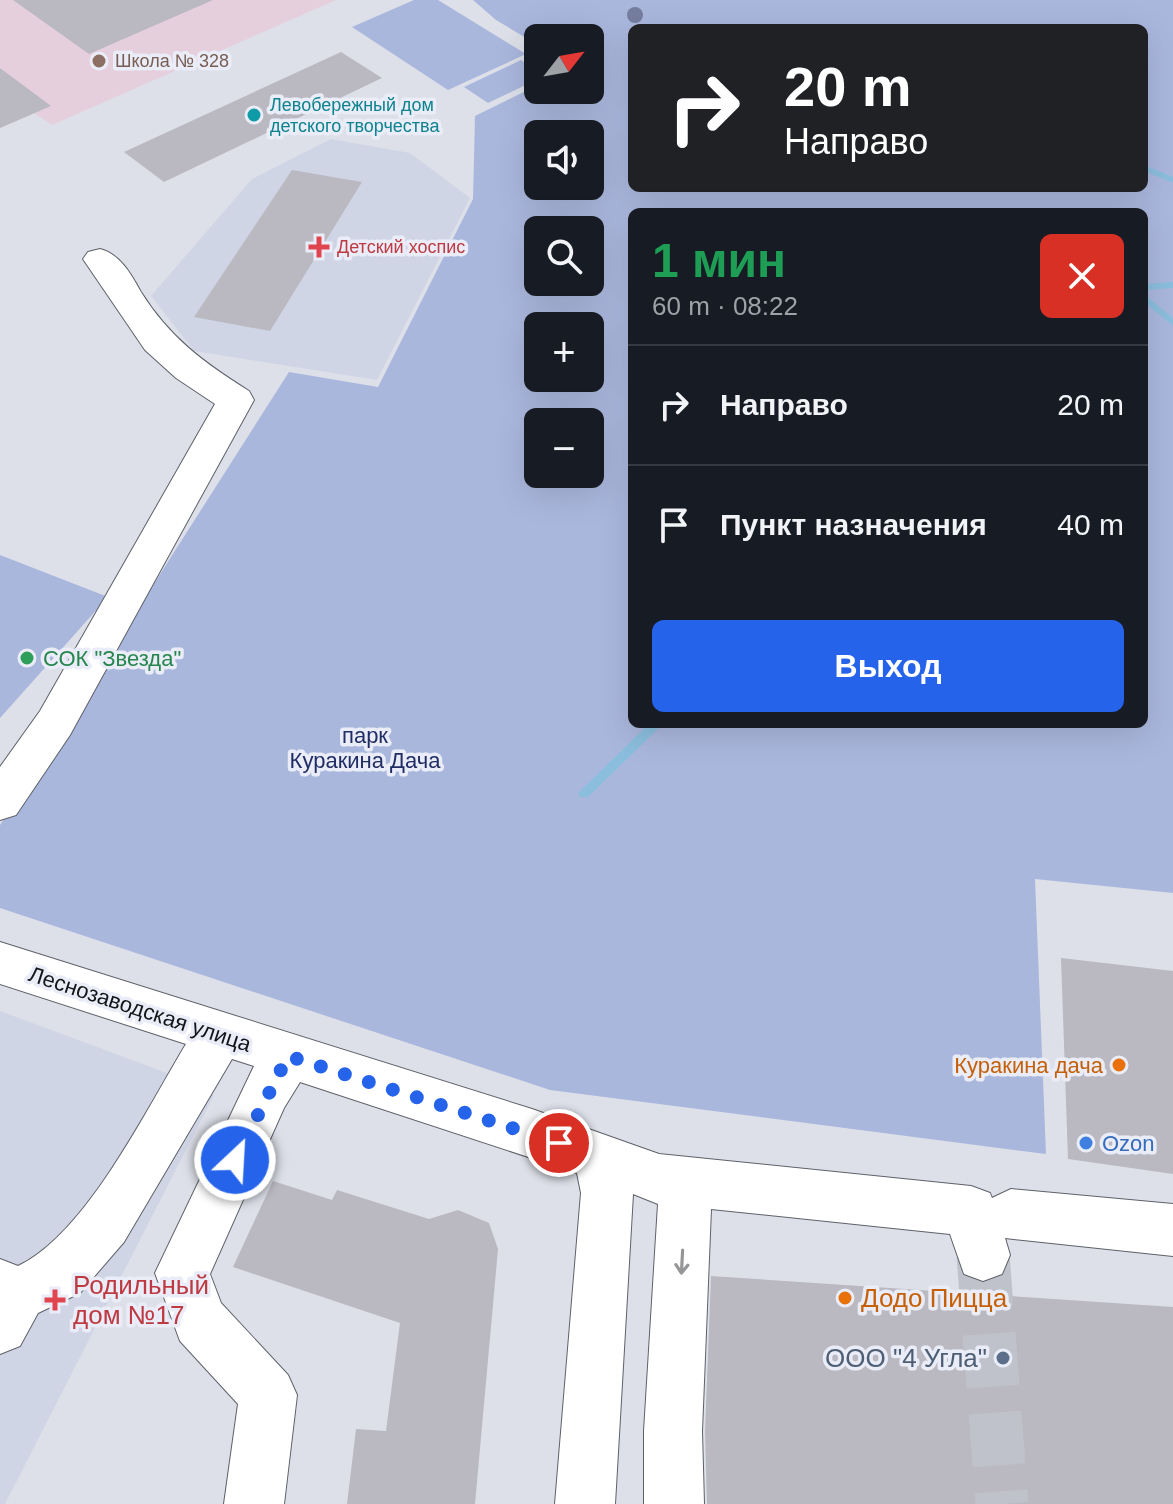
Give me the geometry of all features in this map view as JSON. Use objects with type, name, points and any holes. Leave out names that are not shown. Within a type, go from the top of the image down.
[{"type":"street","points":[[0,802],[55,723],[236,400],[170,356],[148,330],[120,281],[100,259]]},
{"type":"street","name":"Леснозаводская улица","points":[[0,963],[532,1133],[600,1159],[686,1184],[971,1211],[997,1235],[1173,1230]]},
{"type":"street","points":[[6,1302],[61,1274],[105,1224],[219,1035]]},
{"type":"street","points":[[254,1504],[268,1395],[200,1321],[182,1273],[266,1092],[288,1056]]},
{"type":"street","points":[[585,1504],[607,1193],[600,1159]]},
{"type":"street","points":[[674,1504],[673,1431],[686,1184]]},
{"type":"shaded area","name":"Школа № 328","points":[[0,0],[336,0],[52,125],[34,113],[0,128]]},
{"type":"shaded area","name":"Детский хоспис","points":[[331,139],[410,153],[470,198],[377,380],[194,351],[151,296],[252,179]]},
{"type":"shaded area","name":"Родильный дом №17","points":[[0,1011],[191,1082],[214,1095],[5,1504],[0,1504]]},
{"type":"green space","points":[[414,0],[438,0],[524,55],[448,90],[352,27]]},
{"type":"green space","name":"парк Куракина Дача","points":[[473,0],[1173,0],[1173,893],[1035,879],[1046,1154],[550,1090],[0,908],[0,825],[289,372],[378,387],[473,199],[475,116],[524,92],[524,104],[604,104],[604,24],[524,24],[524,37],[496,20]]},
{"type":"green space","points":[[521,60],[524,62],[524,86],[488,103],[464,87]]},
{"type":"green space","name":"СОК \"Звезда\"","points":[[0,555],[108,597],[0,718]]},
{"type":"building","points":[[13,0],[213,0],[89,54]]},
{"type":"building","name":"Левобережный дом детского творчества","points":[[341,52],[382,78],[164,182],[124,152]]},
{"type":"building","points":[[0,68],[51,106],[0,128]]},
{"type":"building","points":[[292,170],[362,182],[270,331],[194,317]]},
{"type":"building","name":"Куракина дача","points":[[1061,958],[1173,971],[1173,1174],[1068,1159]]},
{"type":"building","points":[[273,1181],[332,1200],[337,1190],[429,1219],[458,1210],[489,1223],[498,1249],[475,1504],[347,1504],[356,1429],[386,1431],[400,1323],[233,1267]]},
{"type":"building","points":[[711,1276],[1173,1307],[1173,1504],[707,1504],[705,1431]]},
{"type":"waterway","points":[[1148,170],[1173,180]]},
{"type":"waterway","points":[[1148,287],[1173,285]]},
{"type":"waterway","points":[[1148,301],[1173,323]]},
{"type":"waterway","points":[[584,794],[653,728]]},
{"type":"tunnel","points":[[983,1255],[1002,1504]]},
{"type":"place","name":"Школа № 328","points":[[99,61]]},
{"type":"place","name":"Левобережный дом детского творчества","points":[[254,115]]},
{"type":"place","name":"Детский хоспис","points":[[319,247]]},
{"type":"place","name":"СОК \"Звезда\"","points":[[27,658]]},
{"type":"place","name":"Куракина дача","points":[[1119,1065]]},
{"type":"place","name":"Ozon","points":[[1086,1143]]},
{"type":"place","name":"Додо Пицца","points":[[845,1298]]},
{"type":"place","name":"Родильный дом №17","points":[[55,1300]]},
{"type":"place","name":"ООО \"4 Угла\"","points":[[1003,1358]]},
{"type":"route","points":[[235,1160],[266,1092],[288,1056],[559,1143]]}]
